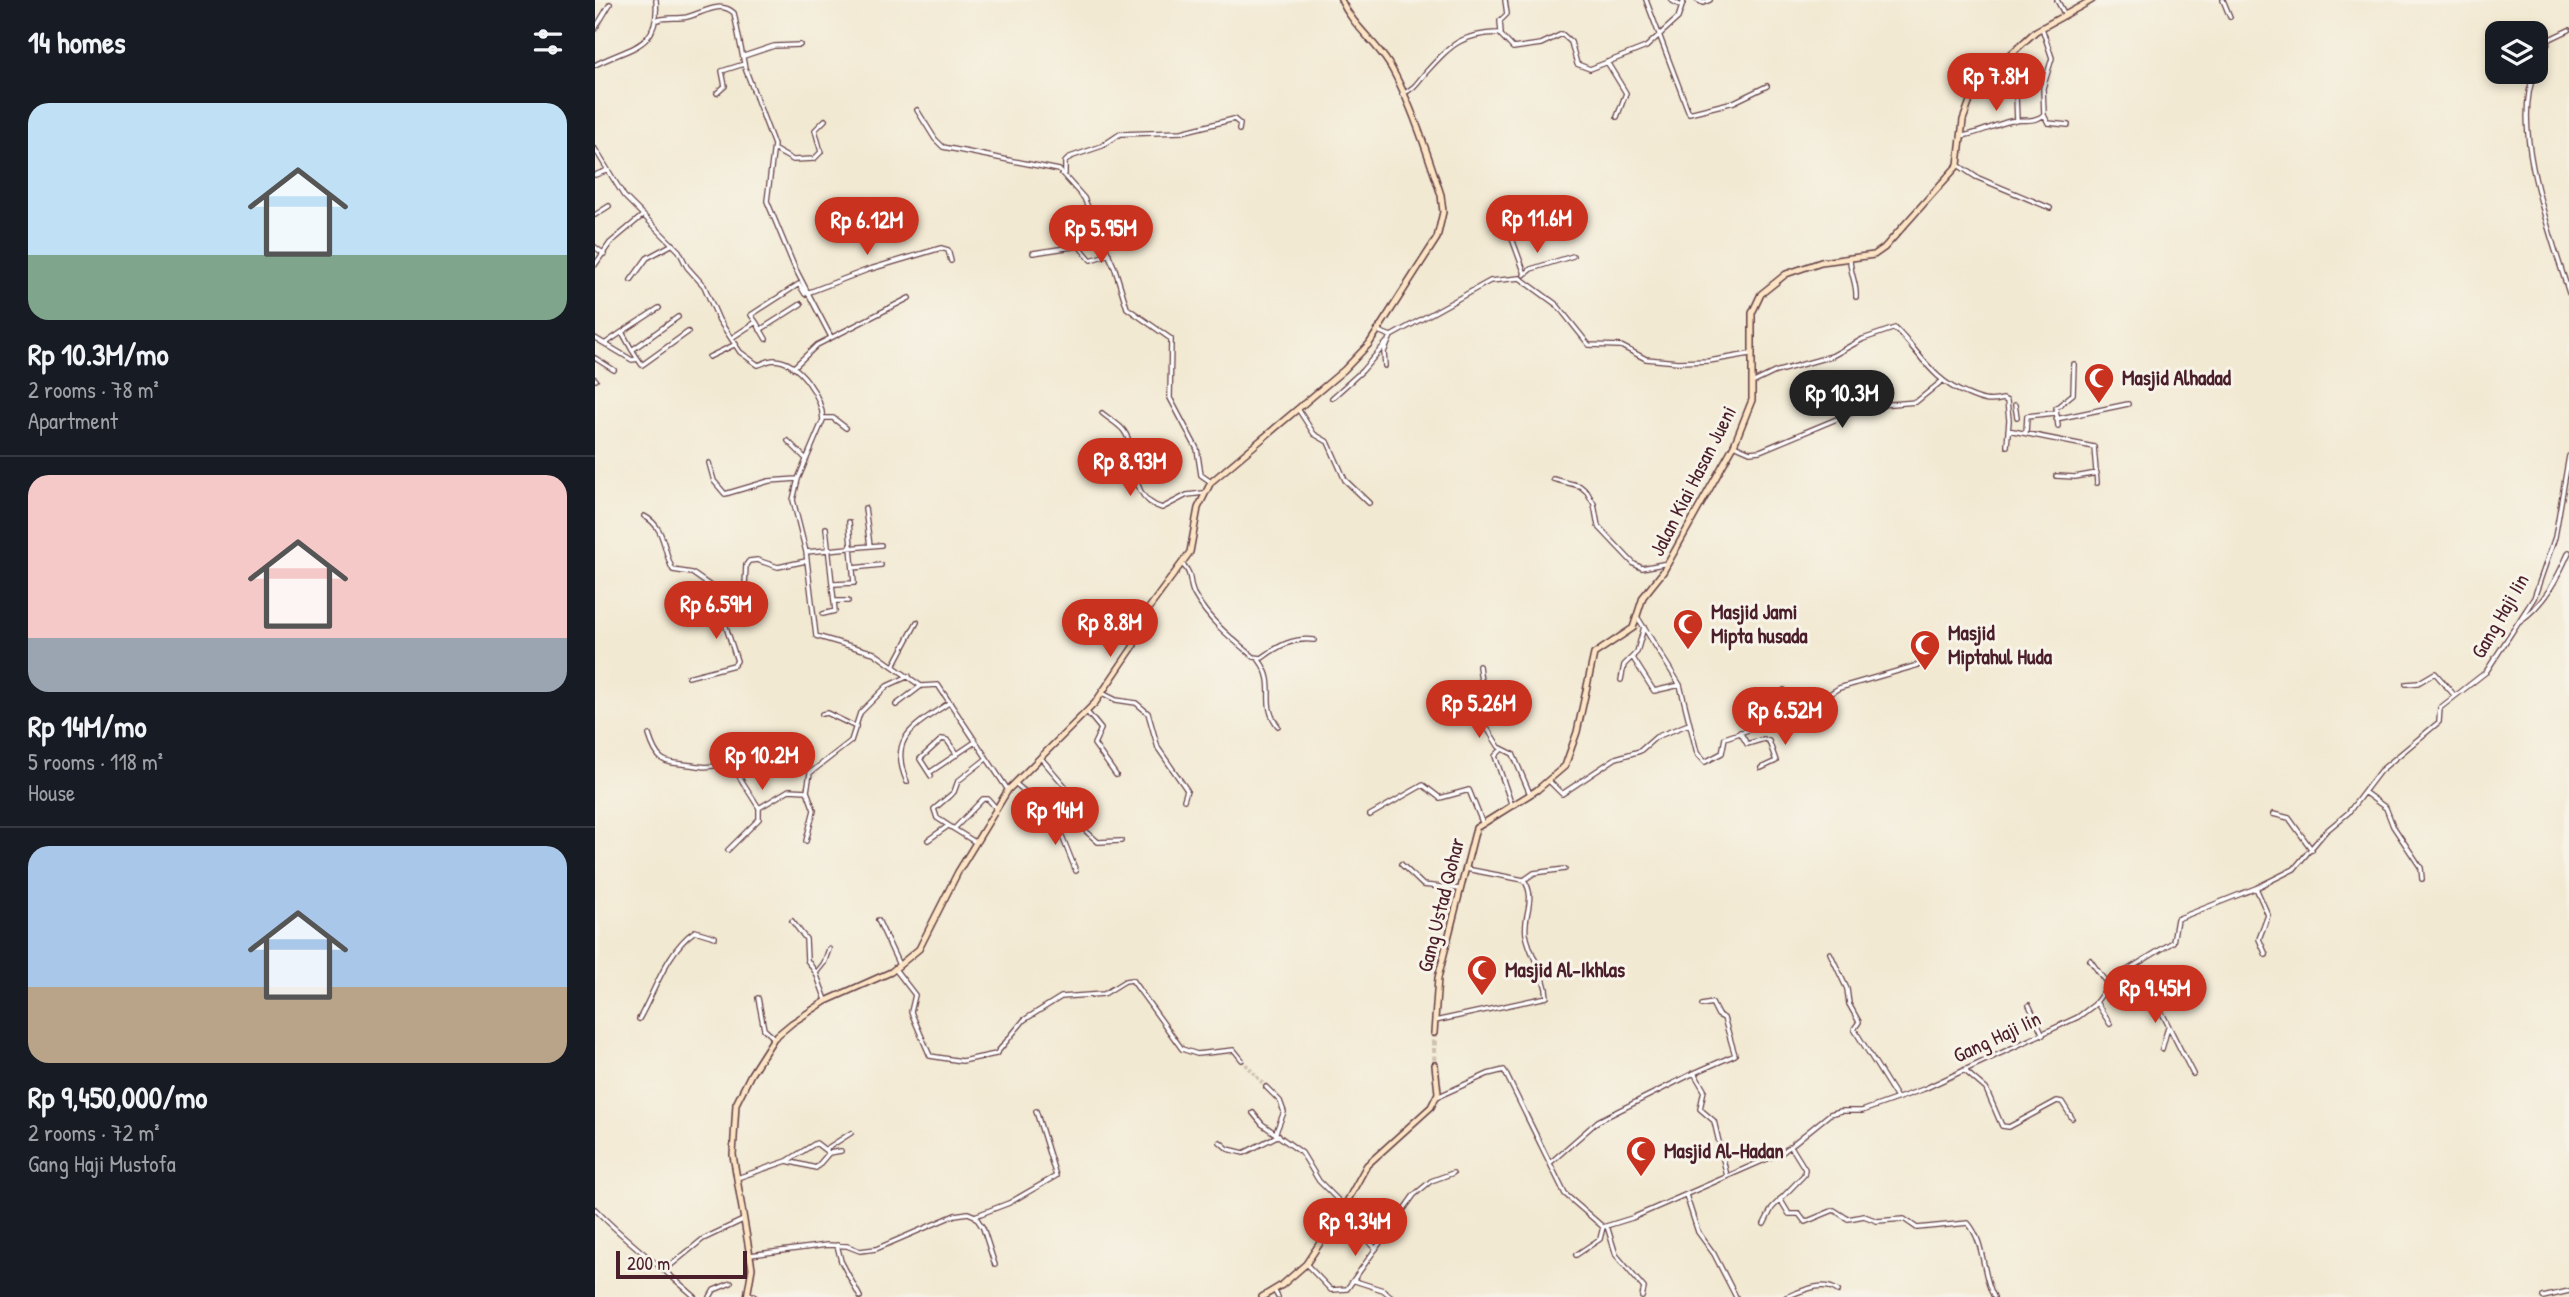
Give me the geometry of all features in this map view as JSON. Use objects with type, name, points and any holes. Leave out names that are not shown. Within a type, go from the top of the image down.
[{"type":"street","points":[[595,65],[645,42],[658,20],[656,0]]},
{"type":"street","points":[[729,0],[728,7],[737,22],[744,64],[775,150],[767,201],[806,293],[831,337]]},
{"type":"street","points":[[755,1297],[747,1295],[752,1268],[735,1179],[736,1104],[772,1037],[825,999],[897,968],[919,948],[975,842],[1008,790],[1017,785],[1040,757],[1087,712],[1137,639],[1149,608],[1183,565],[1192,549],[1197,513],[1204,493],[1212,482],[1344,370],[1378,331],[1440,231],[1443,212],[1434,174],[1402,94],[1388,62],[1358,28],[1341,0]]},
{"type":"street","points":[[1505,0],[1507,13],[1500,21],[1501,34],[1513,48],[1544,43],[1562,34],[1569,39],[1580,67],[1590,69],[1646,47],[1678,18],[1684,0]]},
{"type":"street","points":[[1646,0],[1689,113],[1734,102],[1767,86]]},
{"type":"street","points":[[1671,0],[1681,6]]},
{"type":"street","points":[[1697,0],[1703,3],[1710,0]]},
{"type":"street","points":[[2057,0],[2065,17]]},
{"type":"street","points":[[2050,208],[1976,177],[1958,165],[1961,136],[1975,87],[2042,28],[2092,0]]},
{"type":"street","points":[[2223,0],[2230,17]]},
{"type":"street","points":[[595,29],[610,4]]},
{"type":"street","points":[[658,20],[684,18],[716,4],[728,7]]},
{"type":"street","points":[[2042,28],[2052,58],[2043,88],[2044,115],[2048,122],[2068,125]]},
{"type":"street","points":[[2548,44],[2550,39],[2569,30]]},
{"type":"street","points":[[1402,94],[1416,87],[1426,73],[1462,38],[1469,35],[1501,34]]},
{"type":"street","points":[[744,57],[774,46],[800,46]]},
{"type":"street","points":[[1607,62],[1626,93],[1617,117]]},
{"type":"street","points":[[717,93],[725,86],[722,72],[744,64]]},
{"type":"street","points":[[2531,84],[2525,107],[2525,120],[2536,176],[2569,293]]},
{"type":"street","points":[[2016,95],[2017,121]]},
{"type":"street","points":[[917,110],[943,147],[1053,167],[1082,194],[1109,254],[1128,310],[1171,340],[1171,402],[1197,449],[1203,477],[1212,482]]},
{"type":"street","points":[[1961,136],[1975,135],[2017,121],[2033,121],[2044,115]]},
{"type":"street","points":[[1053,167],[1065,162],[1072,155],[1098,148],[1120,134],[1182,132],[1234,119],[1240,124],[1239,130]]},
{"type":"street","points":[[775,150],[793,160],[814,159],[821,152],[815,130],[825,120]]},
{"type":"street","points":[[595,149],[617,188],[642,216],[673,243],[687,267],[704,286],[719,320],[752,363],[760,365],[777,360],[793,368],[807,381],[823,418],[798,479],[794,505],[806,552],[816,636],[859,647],[894,665],[921,686]]},
{"type":"street","points":[[1065,162],[1067,180]]},
{"type":"street","name":"Jalan Kiai Hasan Jueni","points":[[1663,572],[1734,445],[1752,400],[1752,309],[1772,283],[1786,274],[1821,262],[1880,252],[1958,165]]},
{"type":"street","points":[[595,175],[608,170]]},
{"type":"street","points":[[1499,204],[1524,276],[1560,308],[1587,344],[1621,346],[1646,359],[1666,361],[1700,362],[1750,354]]},
{"type":"street","points":[[595,215],[609,206]]},
{"type":"street","points":[[595,265],[610,243],[642,216]]},
{"type":"street","points":[[631,280],[647,258],[673,243]]},
{"type":"street","points":[[1033,253],[1079,246],[1091,260],[1109,254]]},
{"type":"street","points":[[595,247],[604,254]]},
{"type":"street","points":[[806,293],[867,270],[941,248],[948,250],[951,261]]},
{"type":"street","points":[[1332,398],[1363,371],[1391,336],[1490,281],[1524,276],[1573,256]]},
{"type":"street","points":[[1850,258],[1850,271],[1856,283],[1856,297]]},
{"type":"street","points":[[766,339],[751,315],[799,284],[806,293]]},
{"type":"street","points":[[793,368],[809,351],[831,337],[909,298]]},
{"type":"street","points":[[760,330],[801,303]]},
{"type":"street","points":[[605,344],[659,308]]},
{"type":"street","points":[[632,350],[678,317]]},
{"type":"street","points":[[733,337],[756,322]]},
{"type":"street","points":[[1752,383],[1775,372],[1832,356],[1893,328],[1942,381],[1958,391],[1989,403],[2005,399],[2008,406],[2007,446]]},
{"type":"street","points":[[1378,331],[1391,336]]},
{"type":"street","points":[[622,332],[642,365],[688,332]]},
{"type":"street","points":[[595,338],[632,359],[638,359]]},
{"type":"street","points":[[1385,366],[1387,342]]},
{"type":"street","points":[[709,356],[736,344]]},
{"type":"street","points":[[595,358],[614,370]]},
{"type":"street","points":[[2058,426],[2055,412],[2062,400],[2073,394],[2074,364]]},
{"type":"street","points":[[1734,445],[1750,452],[1760,451],[1868,406],[1916,402],[1942,381]]},
{"type":"street","points":[[2056,419],[2128,404]]},
{"type":"street","points":[[2008,406],[2016,405],[2017,417]]},
{"type":"street","points":[[1298,409],[1314,433],[1328,442],[1345,480],[1369,503]]},
{"type":"street","points":[[2025,433],[2027,416],[2055,412]]},
{"type":"street","points":[[1102,413],[1126,434],[1134,475],[1142,494],[1150,501],[1162,508],[1187,495],[1204,493]]},
{"type":"street","points":[[823,418],[833,418],[846,428]]},
{"type":"street","points":[[2008,430],[2092,446],[2097,451],[2097,483]]},
{"type":"street","points":[[788,441],[806,459]]},
{"type":"street","name":"Gang Haji Iin","points":[[1605,1226],[1686,1195],[1792,1148],[1830,1114],[1862,1111],[1897,1098],[2043,1035],[2078,1017],[2095,1002],[2108,985],[2173,942],[2177,919],[2256,888],[2294,869],[2388,764],[2439,722],[2439,710],[2486,672],[2536,592],[2551,550],[2569,456]]},
{"type":"street","points":[[709,463],[714,481],[725,494],[769,481],[798,479]]},
{"type":"street","points":[[2056,476],[2075,477],[2097,473]]},
{"type":"street","points":[[1553,479],[1580,486],[1587,492],[1594,504],[1598,526],[1635,564],[1642,568],[1668,563]]},
{"type":"street","points":[[866,508],[870,546]]},
{"type":"street","points":[[644,516],[660,533],[673,570],[692,573],[717,591],[725,592],[745,586],[746,565],[749,561],[757,560],[778,567],[806,561]]},
{"type":"street","points":[[833,584],[853,584],[849,522]]},
{"type":"street","points":[[823,614],[835,613],[826,528]]},
{"type":"street","points":[[806,552],[881,545]]},
{"type":"street","points":[[2518,622],[2539,604],[2555,581],[2569,552]]},
{"type":"street","points":[[853,568],[881,565]]},
{"type":"street","points":[[1183,565],[1191,573],[1194,593],[1208,616],[1258,658],[1270,677],[1268,709],[1278,726]]},
{"type":"street","name":"Gang Ustad Qohar","points":[[1434,1032],[1438,978],[1473,836],[1482,822],[1549,781],[1570,757],[1594,654],[1629,632],[1638,618],[1643,597],[1663,572]]},
{"type":"street","points":[[688,677],[734,665],[737,661],[721,611],[725,592]]},
{"type":"street","points":[[835,601],[848,601]]},
{"type":"street","points":[[1638,618],[1679,685],[1698,756],[1705,762],[1722,753],[1724,740],[1740,732],[1790,715],[1839,688],[1924,663]]},
{"type":"street","points":[[894,665],[917,622]]},
{"type":"street","points":[[1621,681],[1624,664],[1633,658],[1644,627]]},
{"type":"street","points":[[1258,658],[1295,640],[1314,640]]},
{"type":"street","points":[[1633,658],[1654,691],[1679,685]]},
{"type":"street","points":[[1479,666],[1485,721],[1502,749],[1513,754],[1530,795]]},
{"type":"street","points":[[2406,684],[2418,683],[2435,673],[2455,696]]},
{"type":"street","points":[[806,841],[814,810],[807,791],[812,769],[826,763],[848,745],[860,713],[887,686],[909,676]]},
{"type":"street","points":[[896,705],[921,686],[937,685],[1008,790]]},
{"type":"street","points":[[1784,690],[1790,715]]},
{"type":"street","points":[[1102,693],[1116,700],[1136,703],[1148,713],[1158,748],[1185,787],[1187,793],[1184,800]]},
{"type":"street","points":[[907,782],[898,760],[900,747],[911,731],[950,702]]},
{"type":"street","points":[[1087,712],[1101,729],[1094,744],[1116,775]]},
{"type":"street","points":[[822,714],[827,713],[856,727]]},
{"type":"street","points":[[1549,781],[1562,794],[1616,758],[1640,751],[1656,737],[1689,724]]},
{"type":"street","points":[[1740,732],[1747,744],[1764,739],[1769,741],[1776,761],[1761,768]]},
{"type":"street","points":[[649,735],[654,751],[661,760],[673,765],[707,767],[720,764],[737,773]]},
{"type":"street","points":[[957,755],[947,740],[942,739],[921,757],[930,774],[957,755],[975,742]]},
{"type":"street","points":[[728,850],[759,819],[759,808],[737,773],[730,749]]},
{"type":"street","points":[[1502,749],[1495,756],[1512,806]]},
{"type":"street","points":[[1040,757],[1065,786],[1068,815],[1098,842],[1121,841]]},
{"type":"street","points":[[975,842],[934,815],[934,809],[954,792],[958,781],[986,759]]},
{"type":"street","points":[[1017,785],[1054,816],[1076,871]]},
{"type":"street","points":[[1370,815],[1423,785],[1440,798],[1469,790],[1482,822]]},
{"type":"street","points":[[759,808],[789,790],[807,791]]},
{"type":"street","points":[[2364,792],[2386,808],[2393,826],[2421,868],[2422,879]]},
{"type":"street","points":[[954,829],[983,799],[988,799],[996,808]]},
{"type":"street","points":[[2273,814],[2289,818],[2312,850]]},
{"type":"street","points":[[928,840],[948,826]]},
{"type":"street","points":[[1401,864],[1423,885],[1459,889]]},
{"type":"street","points":[[1464,869],[1524,880],[1534,873],[1565,869]]},
{"type":"street","points":[[1433,1021],[1547,997],[1544,977],[1526,931],[1531,900],[1524,880]]},
{"type":"street","points":[[2256,888],[2268,915],[2259,939],[2266,955]]},
{"type":"street","points":[[878,920],[897,968],[915,995],[911,1012],[930,1056],[962,1061],[996,1055],[1024,1020],[1061,998],[1104,995],[1125,981],[1132,980],[1182,1049],[1197,1054],[1234,1050],[1242,1060]]},
{"type":"street","points":[[792,921],[806,939],[807,960],[816,972],[825,999]]},
{"type":"street","points":[[639,1019],[657,982],[686,937],[695,931],[715,937]]},
{"type":"street","points":[[816,972],[824,963],[829,949]]},
{"type":"street","points":[[1830,953],[1847,989],[1849,1004],[1859,1022],[1854,1029],[1897,1098]]},
{"type":"street","points":[[2090,960],[2108,985]]},
{"type":"street","points":[[2133,967],[2169,1025],[2193,1074]]},
{"type":"street","points":[[758,999],[765,1032],[772,1037]]},
{"type":"street","points":[[2095,1002],[2110,1024]]},
{"type":"street","points":[[1551,1163],[1598,1121],[1735,1055],[1724,1018],[1718,1015],[1712,1003],[1702,1005]]},
{"type":"street","points":[[2029,1006],[2043,1035]]},
{"type":"street","points":[[2162,1049],[2169,1025]]},
{"type":"street","points":[[1435,1065],[1437,1097]]},
{"type":"street","points":[[1262,1297],[1306,1264],[1344,1207],[1367,1165],[1426,1112],[1437,1097],[1488,1073],[1504,1070],[1565,1194],[1605,1226],[1616,1255],[1644,1287],[1642,1297]]},
{"type":"street","points":[[1964,1070],[1986,1089],[2001,1126],[2009,1127],[2057,1101],[2062,1102],[2072,1118]]},
{"type":"street","points":[[1694,1073],[1704,1090],[1700,1108],[1714,1121],[1727,1176]]},
{"type":"street","points":[[1220,1142],[1228,1149],[1244,1153],[1277,1133],[1284,1112],[1280,1101],[1266,1087]]},
{"type":"street","points":[[975,1216],[1009,1203],[1025,1191],[1054,1178],[1056,1170],[1036,1111]]},
{"type":"street","points":[[1253,1113],[1302,1153],[1314,1174],[1376,1249]]},
{"type":"street","points":[[787,1161],[805,1168],[816,1168],[823,1164],[827,1151],[851,1133]]},
{"type":"street","points":[[735,1179],[787,1161],[814,1143],[827,1151],[841,1151]]},
{"type":"street","points":[[1764,1224],[1780,1199],[1805,1173],[1792,1148]]},
{"type":"street","points":[[1306,1264],[1336,1292],[1347,1289],[1419,1190],[1431,1181],[1453,1173]]},
{"type":"street","points":[[1686,1195],[1698,1232],[1714,1254],[1736,1297]]},
{"type":"street","points":[[1780,1199],[1789,1214],[1799,1214],[1805,1222],[1834,1210],[1849,1219],[1866,1216],[1877,1221],[1904,1219],[1917,1228],[1968,1223],[1983,1255],[1986,1281],[1994,1297]]},
{"type":"street","points":[[595,1209],[622,1238],[635,1244],[695,1297]]},
{"type":"street","points":[[750,1255],[837,1245],[860,1251],[876,1248],[955,1215],[968,1213],[975,1216],[983,1228],[995,1265]]},
{"type":"street","points":[[665,1270],[703,1239],[743,1220]]},
{"type":"street","points":[[1576,1255],[1600,1239],[1605,1226]]},
{"type":"street","points":[[837,1245],[841,1261],[860,1297]]},
{"type":"street","points":[[1355,1281],[1386,1292],[1392,1297]]},
{"type":"street","points":[[710,1297],[714,1290],[731,1283]]},
{"type":"street","points":[[1786,1297],[1820,1286],[1831,1286],[1838,1291]]},
{"type":"street","points":[[1274,1290],[1278,1297]]},
{"type":"street","points":[[2543,1297],[2569,1291]]},
{"type":"tunnel","points":[[1434,1033],[1435,1065]]},
{"type":"tunnel","points":[[1242,1060],[1266,1087]]},
{"type":"place","name":"Masjid Alhadad","points":[[2099,405]]},
{"type":"place","name":"Masjid Jami Mipta husada","points":[[1688,651]]},
{"type":"place","name":"Masjid Miptahul Huda","points":[[1925,672]]},
{"type":"place","name":"Masjid Al-Ikhlas","points":[[1482,997]]},
{"type":"place","name":"Masjid Al-Hadan","points":[[1641,1178]]}]
